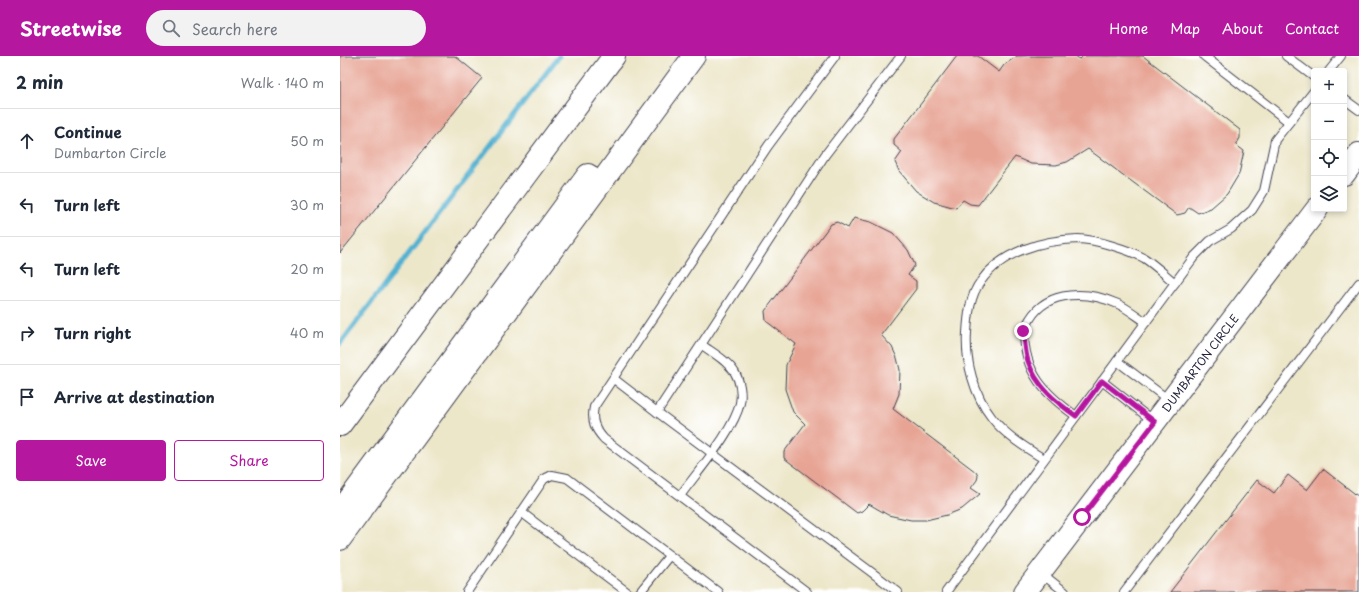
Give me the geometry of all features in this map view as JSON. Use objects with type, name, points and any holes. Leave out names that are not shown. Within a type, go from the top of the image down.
[{"type":"main road","points":[[340,425],[614,56]]},
{"type":"main road","points":[[340,512],[676,56]]},
{"type":"main road","points":[[340,539],[694,56]]},
{"type":"main road","points":[[1347,170],[1359,154]]},
{"type":"main road","name":"DUMBARTON CIRCLE","points":[[1025,592],[1315,212]]},
{"type":"lane","points":[[807,592],[604,439],[596,428],[592,416],[594,408],[768,146],[834,56]]},
{"type":"lane","points":[[657,412],[825,155],[901,56]]},
{"type":"lane","points":[[1204,56],[1289,122]]},
{"type":"lane","points":[[1286,56],[1311,75]]},
{"type":"lane","points":[[1331,68],[1341,56]]},
{"type":"lane","points":[[946,592],[1194,257],[1210,241],[1231,229],[1252,210],[1264,191],[1276,140],[1311,95]]},
{"type":"lane","points":[[1347,101],[1359,110]]},
{"type":"lane","points":[[1044,459],[1020,443],[992,418],[974,384],[966,350],[966,342],[968,312],[980,281],[1002,259],[1036,245],[1079,239],[1115,247],[1144,259],[1175,283]]},
{"type":"lane","points":[[1124,592],[1359,283]]},
{"type":"lane","points":[[1076,416],[1053,400],[1040,385],[1028,362],[1023,331],[1036,310],[1062,295],[1093,296],[1118,304],[1146,322]]},
{"type":"lane","points":[[680,496],[735,417],[740,402],[740,384],[735,373],[702,345]]},
{"type":"lane","points":[[1117,361],[1171,401]]},
{"type":"lane","points":[[614,379],[688,437],[712,452],[898,592]]},
{"type":"lane","points":[[1102,381],[1155,422]]},
{"type":"lane","points":[[467,592],[544,479],[552,475],[567,478],[718,592]]},
{"type":"lane","points":[[521,512],[627,592]]},
{"type":"lane","points":[[640,592],[669,556]]},
{"type":"lane","points":[[1040,572],[1065,592]]},
{"type":"building","points":[[340,56],[455,56],[482,78],[340,253]]},
{"type":"building","points":[[957,56],[978,56],[999,72],[1004,65],[1017,56],[1075,56],[1080,59],[1083,56],[1143,56],[1240,130],[1240,138],[1236,145],[1244,151],[1239,174],[1227,194],[1211,208],[1198,213],[1189,207],[1185,213],[1177,215],[1088,149],[1067,162],[1056,165],[1031,164],[1015,157],[978,205],[970,204],[963,200],[956,208],[934,202],[916,191],[899,171],[895,162],[902,152],[894,145],[894,139]]},
{"type":"building","points":[[854,218],[871,222],[893,233],[908,250],[915,265],[908,275],[916,281],[916,289],[881,335],[892,347],[900,370],[899,394],[893,409],[976,472],[978,476],[971,488],[980,494],[962,509],[947,515],[926,520],[911,520],[888,515],[869,504],[862,511],[857,513],[784,458],[784,452],[805,424],[793,412],[785,389],[786,365],[796,344],[766,321],[765,311],[831,224],[837,222],[848,228]]},
{"type":"building","points":[[1323,469],[1359,497],[1359,592],[1170,592],[1257,480],[1274,493],[1288,475],[1307,490]]},
{"type":"waterway","points":[[340,344],[559,56]]},
{"type":"route","points":[[1023,331],[1028,362],[1040,385],[1053,400],[1076,416],[1102,381],[1155,422],[1082,517]]}]
